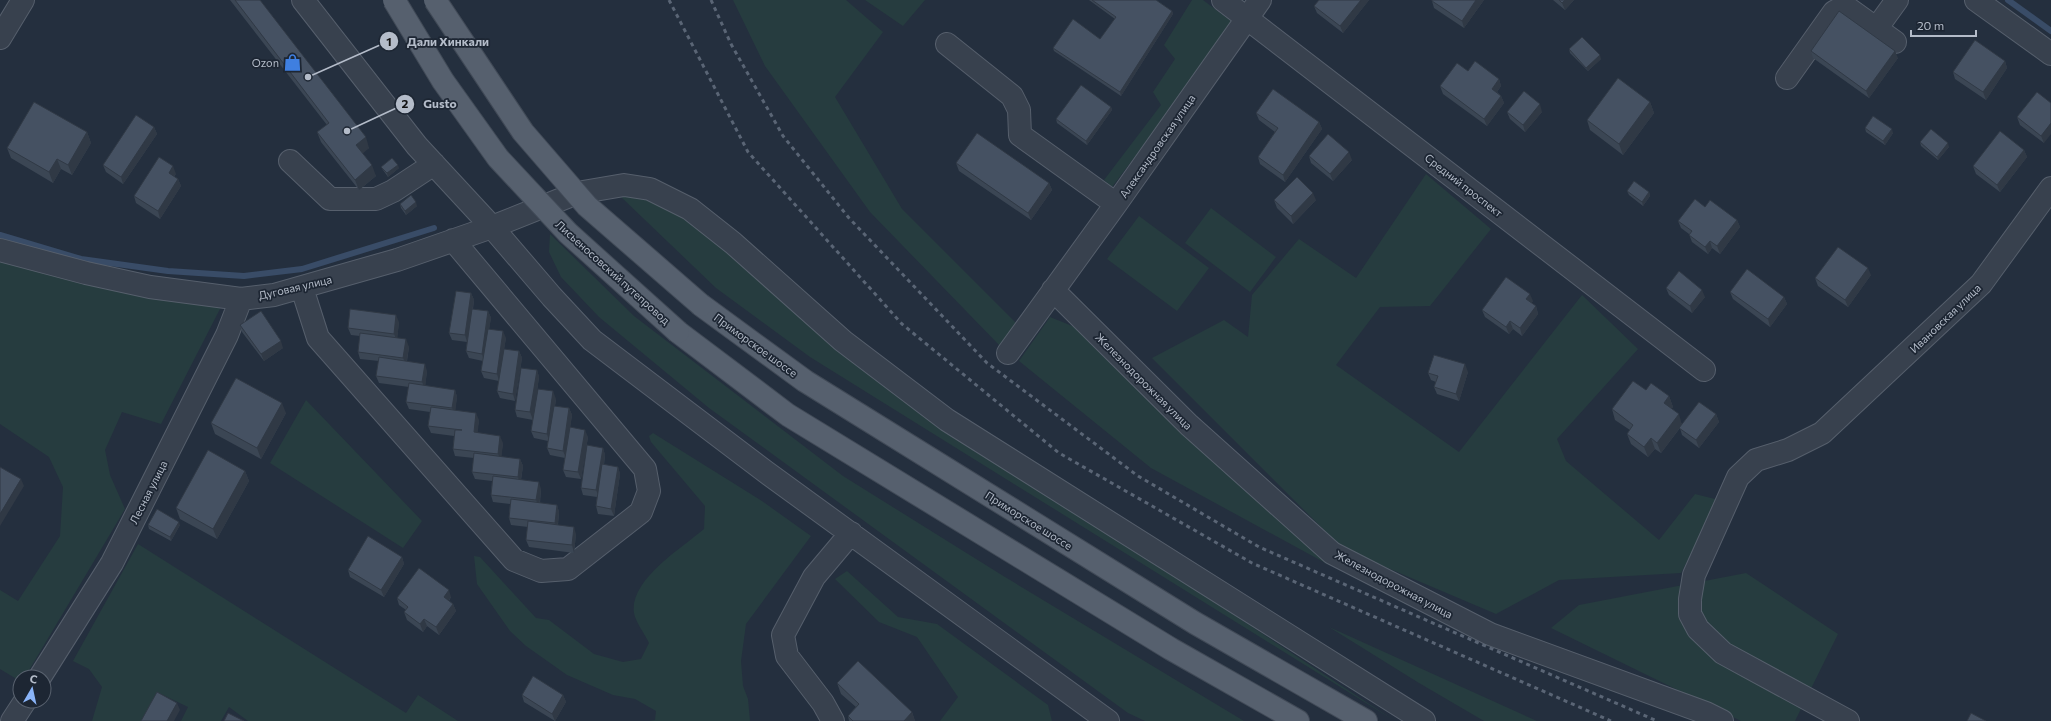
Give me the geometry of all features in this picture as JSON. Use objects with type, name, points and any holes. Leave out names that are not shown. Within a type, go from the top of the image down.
[{"type":"main road","name":"Лисьеносовский путепровод","points":[[394,0],[443,81],[498,158],[568,233],[678,332],[788,415],[1171,649],[1298,721]]},
{"type":"main road","name":"Приморское шоссе","points":[[435,0],[523,132],[587,206],[701,305],[805,381],[1195,623],[1366,721]]},
{"type":"street","points":[[0,38],[23,0]]},
{"type":"street","points":[[303,0],[350,61],[434,164],[592,340],[753,462],[851,532],[1108,721]]},
{"type":"street","name":"Средний проспект","points":[[1223,0],[1704,370]]},
{"type":"street","name":"Александровская улица","points":[[1008,353],[1116,204],[1260,0]]},
{"type":"street","points":[[1876,29],[1897,0]]},
{"type":"street","points":[[1976,0],[2051,54]]},
{"type":"street","points":[[1787,78],[1834,12],[1841,8],[1849,9],[1895,42]]},
{"type":"street","points":[[947,44],[1012,96],[1019,110],[1020,135],[1116,204]]},
{"type":"street","points":[[290,161],[330,199],[376,199],[393,191],[434,164]]},
{"type":"street","name":"Дуговая улица","points":[[0,250],[86,273],[150,287],[241,299],[274,295],[302,288],[397,260],[492,227],[577,193],[624,185],[650,189],[690,209],[733,244],[843,340],[947,420],[1424,721]]},
{"type":"street","name":"Ивановская улица","points":[[1848,721],[1723,653],[1698,629],[1690,614],[1690,599],[1694,575],[1738,477],[1756,460],[1788,450],[1822,433],[1981,284],[2051,188]]},
{"type":"street","points":[[302,288],[318,338],[514,560],[540,571],[568,569],[641,512],[649,491],[645,469],[453,240]]},
{"type":"street","name":"Железнодорожная улица","points":[[1053,290],[1189,425],[1332,553],[1490,634],[1706,713],[1722,721]]},
{"type":"street","name":"Лесная улица","points":[[45,669],[112,563],[227,335],[241,299]]},
{"type":"street","points":[[833,721],[823,703],[787,656],[783,635],[814,577],[851,532]]},
{"type":"green space","points":[[733,0],[846,0],[883,32],[835,97],[902,209],[1019,326],[1000,346],[870,212],[765,66]]},
{"type":"green space","points":[[865,0],[925,0],[903,26]]},
{"type":"green space","points":[[1192,0],[1203,0],[1235,24],[1112,187],[1104,180],[1161,105],[1153,92],[1175,59],[1164,45]]},
{"type":"green space","points":[[1426,174],[1491,229],[1430,306],[1380,307],[1336,365],[1459,452],[1582,295],[1638,349],[1557,439],[1566,461],[1659,540],[1695,494],[1719,500],[1681,573],[1559,580],[1496,614],[1343,549],[1152,358],[1224,320],[1248,337],[1252,295],[1299,239],[1356,278]]},
{"type":"green space","points":[[620,196],[649,197],[691,217],[860,368],[943,430],[1225,609],[1395,721],[810,357],[716,288]]},
{"type":"green space","points":[[1211,208],[1276,257],[1250,292],[1185,243]]},
{"type":"green space","points":[[1139,216],[1209,268],[1177,311],[1107,259]]},
{"type":"green space","points":[[550,234],[634,316],[843,476],[1005,577],[1244,721],[1145,721],[1128,713],[709,408],[599,317],[561,277],[549,252]]},
{"type":"green space","points":[[0,262],[147,295],[221,307],[161,424],[122,412],[105,450],[110,475],[125,509],[30,669],[12,669],[12,676],[0,669],[0,590],[18,601],[60,536],[63,487],[49,457],[0,424]]},
{"type":"green space","points":[[1050,317],[1087,332],[1189,438],[1329,565],[1151,468],[1019,361]]},
{"type":"green space","points":[[306,400],[422,521],[403,548],[270,463]]},
{"type":"green space","points":[[653,433],[762,501],[811,536],[746,624],[741,661],[743,686],[748,699],[750,721],[649,721],[655,720],[656,711],[635,699],[613,695],[567,675],[526,646],[510,631],[477,584],[474,556],[480,557],[536,618],[549,620],[594,654],[623,662],[641,659],[649,643],[636,620],[634,613],[635,601],[640,589],[648,577],[659,566],[704,529],[705,506],[651,442],[649,436]]},
{"type":"green space","points":[[138,544],[406,713],[418,695],[458,721],[248,721],[229,707],[221,721],[181,721],[188,707],[159,693],[141,721],[92,721],[102,687],[89,669],[73,661]]},
{"type":"green space","points":[[847,571],[898,617],[937,624],[1048,705],[1052,721],[940,721],[958,697],[917,637],[879,622],[835,579]]},
{"type":"green space","points":[[1746,573],[1838,634],[1795,721],[1741,721],[1551,628],[1579,605]]},
{"type":"green space","points":[[1329,627],[1537,721],[1484,721],[1419,683]]},
{"type":"building","points":[[235,0],[260,0],[366,137],[356,145],[372,165],[355,180],[317,132],[329,123]]},
{"type":"building","points":[[1092,0],[1156,0],[1172,11],[1120,92],[1053,48],[1073,19],[1100,39],[1116,17]]},
{"type":"building","points":[[1319,0],[1361,0],[1340,26],[1314,6]]},
{"type":"building","points":[[1432,0],[1476,0],[1462,21]]},
{"type":"building","points":[[1839,11],[1895,51],[1866,91],[1811,51]]},
{"type":"building","points":[[1582,37],[1600,55],[1586,68],[1569,49]]},
{"type":"building","points":[[1975,40],[2005,61],[1983,92],[1953,72]]},
{"type":"building","points":[[1475,61],[1499,79],[1492,89],[1501,96],[1484,119],[1440,86],[1457,63],[1468,71]]},
{"type":"building","points":[[1618,78],[1650,102],[1619,144],[1587,120]]},
{"type":"building","points":[[1081,85],[1111,107],[1086,141],[1056,119]]},
{"type":"building","points":[[1273,89],[1319,122],[1283,175],[1258,157],[1278,128],[1256,113]]},
{"type":"building","points":[[1524,91],[1540,104],[1523,125],[1507,112]]},
{"type":"building","points":[[2037,92],[2051,103],[2051,123],[2041,136],[2017,117]]},
{"type":"building","points":[[34,102],[87,132],[68,165],[57,159],[49,172],[7,148]]},
{"type":"building","points":[[136,115],[154,127],[121,177],[103,165]]},
{"type":"building","points":[[1873,116],[1892,129],[1883,141],[1865,128]]},
{"type":"building","points":[[1931,129],[1948,143],[1937,157],[1920,142]]},
{"type":"building","points":[[2000,131],[2024,150],[1997,185],[1973,166]]},
{"type":"building","points":[[977,133],[1049,183],[1028,213],[956,163]]},
{"type":"building","points":[[1328,134],[1349,152],[1330,174],[1309,156]]},
{"type":"building","points":[[159,157],[173,166],[169,173],[178,179],[158,211],[134,196]]},
{"type":"building","points":[[392,158],[398,165],[387,173],[381,167]]},
{"type":"building","points":[[1297,177],[1313,193],[1291,216],[1274,200]]},
{"type":"building","points":[[1634,181],[1649,192],[1642,202],[1627,191]]},
{"type":"building","points":[[411,195],[416,202],[405,211],[400,204]]},
{"type":"building","points":[[1695,199],[1705,207],[1710,200],[1737,220],[1717,246],[1710,241],[1705,247],[1689,235],[1692,231],[1678,221]]},
{"type":"building","points":[[1838,247],[1868,268],[1845,300],[1815,278]]},
{"type":"building","points":[[1747,269],[1784,297],[1768,319],[1730,292]]},
{"type":"building","points":[[1679,271],[1702,290],[1690,306],[1666,288]]},
{"type":"building","points":[[1506,277],[1530,294],[1526,299],[1536,306],[1520,328],[1510,321],[1506,327],[1482,310]]},
{"type":"building","points":[[456,291],[471,293],[465,335],[449,333]]},
{"type":"building","points":[[350,309],[396,315],[394,334],[348,328]]},
{"type":"building","points":[[472,309],[488,311],[482,354],[466,351]]},
{"type":"building","points":[[261,311],[281,341],[261,354],[240,325]]},
{"type":"building","points":[[488,329],[503,331],[497,374],[481,371]]},
{"type":"building","points":[[360,333],[406,339],[403,358],[358,352]]},
{"type":"building","points":[[504,349],[519,351],[513,394],[497,391]]},
{"type":"building","points":[[1434,355],[1465,364],[1456,394],[1434,387],[1438,376],[1428,373]]},
{"type":"building","points":[[379,357],[425,364],[422,382],[376,376]]},
{"type":"building","points":[[521,368],[537,370],[530,412],[515,410]]},
{"type":"building","points":[[236,378],[282,403],[257,448],[211,423]]},
{"type":"building","points":[[1633,381],[1646,390],[1651,383],[1669,396],[1664,403],[1679,414],[1657,443],[1651,438],[1644,447],[1627,434],[1633,425],[1612,409]]},
{"type":"building","points":[[409,383],[455,390],[452,408],[406,402]]},
{"type":"building","points":[[538,389],[553,391],[547,434],[531,431]]},
{"type":"building","points":[[1699,402],[1716,414],[1696,440],[1679,428]]},
{"type":"building","points":[[554,406],[569,408],[563,451],[547,448]]},
{"type":"building","points":[[431,407],[476,413],[474,432],[500,436],[498,454],[453,449],[455,430],[462,430],[428,426]]},
{"type":"building","points":[[570,427],[585,430],[578,472],[563,470]]},
{"type":"building","points":[[587,445],[603,448],[596,490],[581,488]]},
{"type":"building","points":[[208,450],[245,471],[213,529],[176,508]]},
{"type":"building","points":[[474,453],[520,459],[518,477],[472,472]]},
{"type":"building","points":[[602,464],[618,467],[611,509],[596,506]]},
{"type":"building","points":[[0,467],[21,479],[0,514]]},
{"type":"building","points":[[493,476],[539,482],[536,500],[491,495]]},
{"type":"building","points":[[511,499],[557,505],[555,523],[509,518]]},
{"type":"building","points":[[157,509],[179,522],[170,537],[148,525]]},
{"type":"building","points":[[528,521],[574,527],[572,545],[526,540]]},
{"type":"building","points":[[368,536],[402,557],[381,590],[348,570]]},
{"type":"building","points":[[419,568],[449,590],[444,597],[453,604],[436,627],[424,619],[420,624],[404,612],[408,607],[397,598]]},
{"type":"building","points":[[858,661],[912,712],[904,721],[853,721],[848,716],[859,704],[837,683]]},
{"type":"building","points":[[533,676],[563,695],[552,714],[522,695]]},
{"type":"building","points":[[157,692],[177,703],[167,721],[141,721]]},
{"type":"building","points":[[228,713],[244,721],[224,721]]},
{"type":"building","points":[[1971,713],[1986,721],[1967,721]]},
{"type":"waterway","points":[[2008,0],[2051,31]]},
{"type":"waterway","points":[[0,235],[81,259],[168,271],[244,276],[302,269],[434,228]]},
{"type":"railway","points":[[669,0],[748,152],[902,324],[1059,453],[1252,563],[1611,721]]},
{"type":"railway","points":[[711,0],[731,44],[783,136],[849,218],[987,363],[1138,476],[1259,547],[1657,721]]},
{"type":"place","name":"Ozon","points":[[292,62]]},
{"type":"place","name":"Дали Хинкали","points":[[308,77]]},
{"type":"place","name":"Gusto","points":[[347,131]]}]
